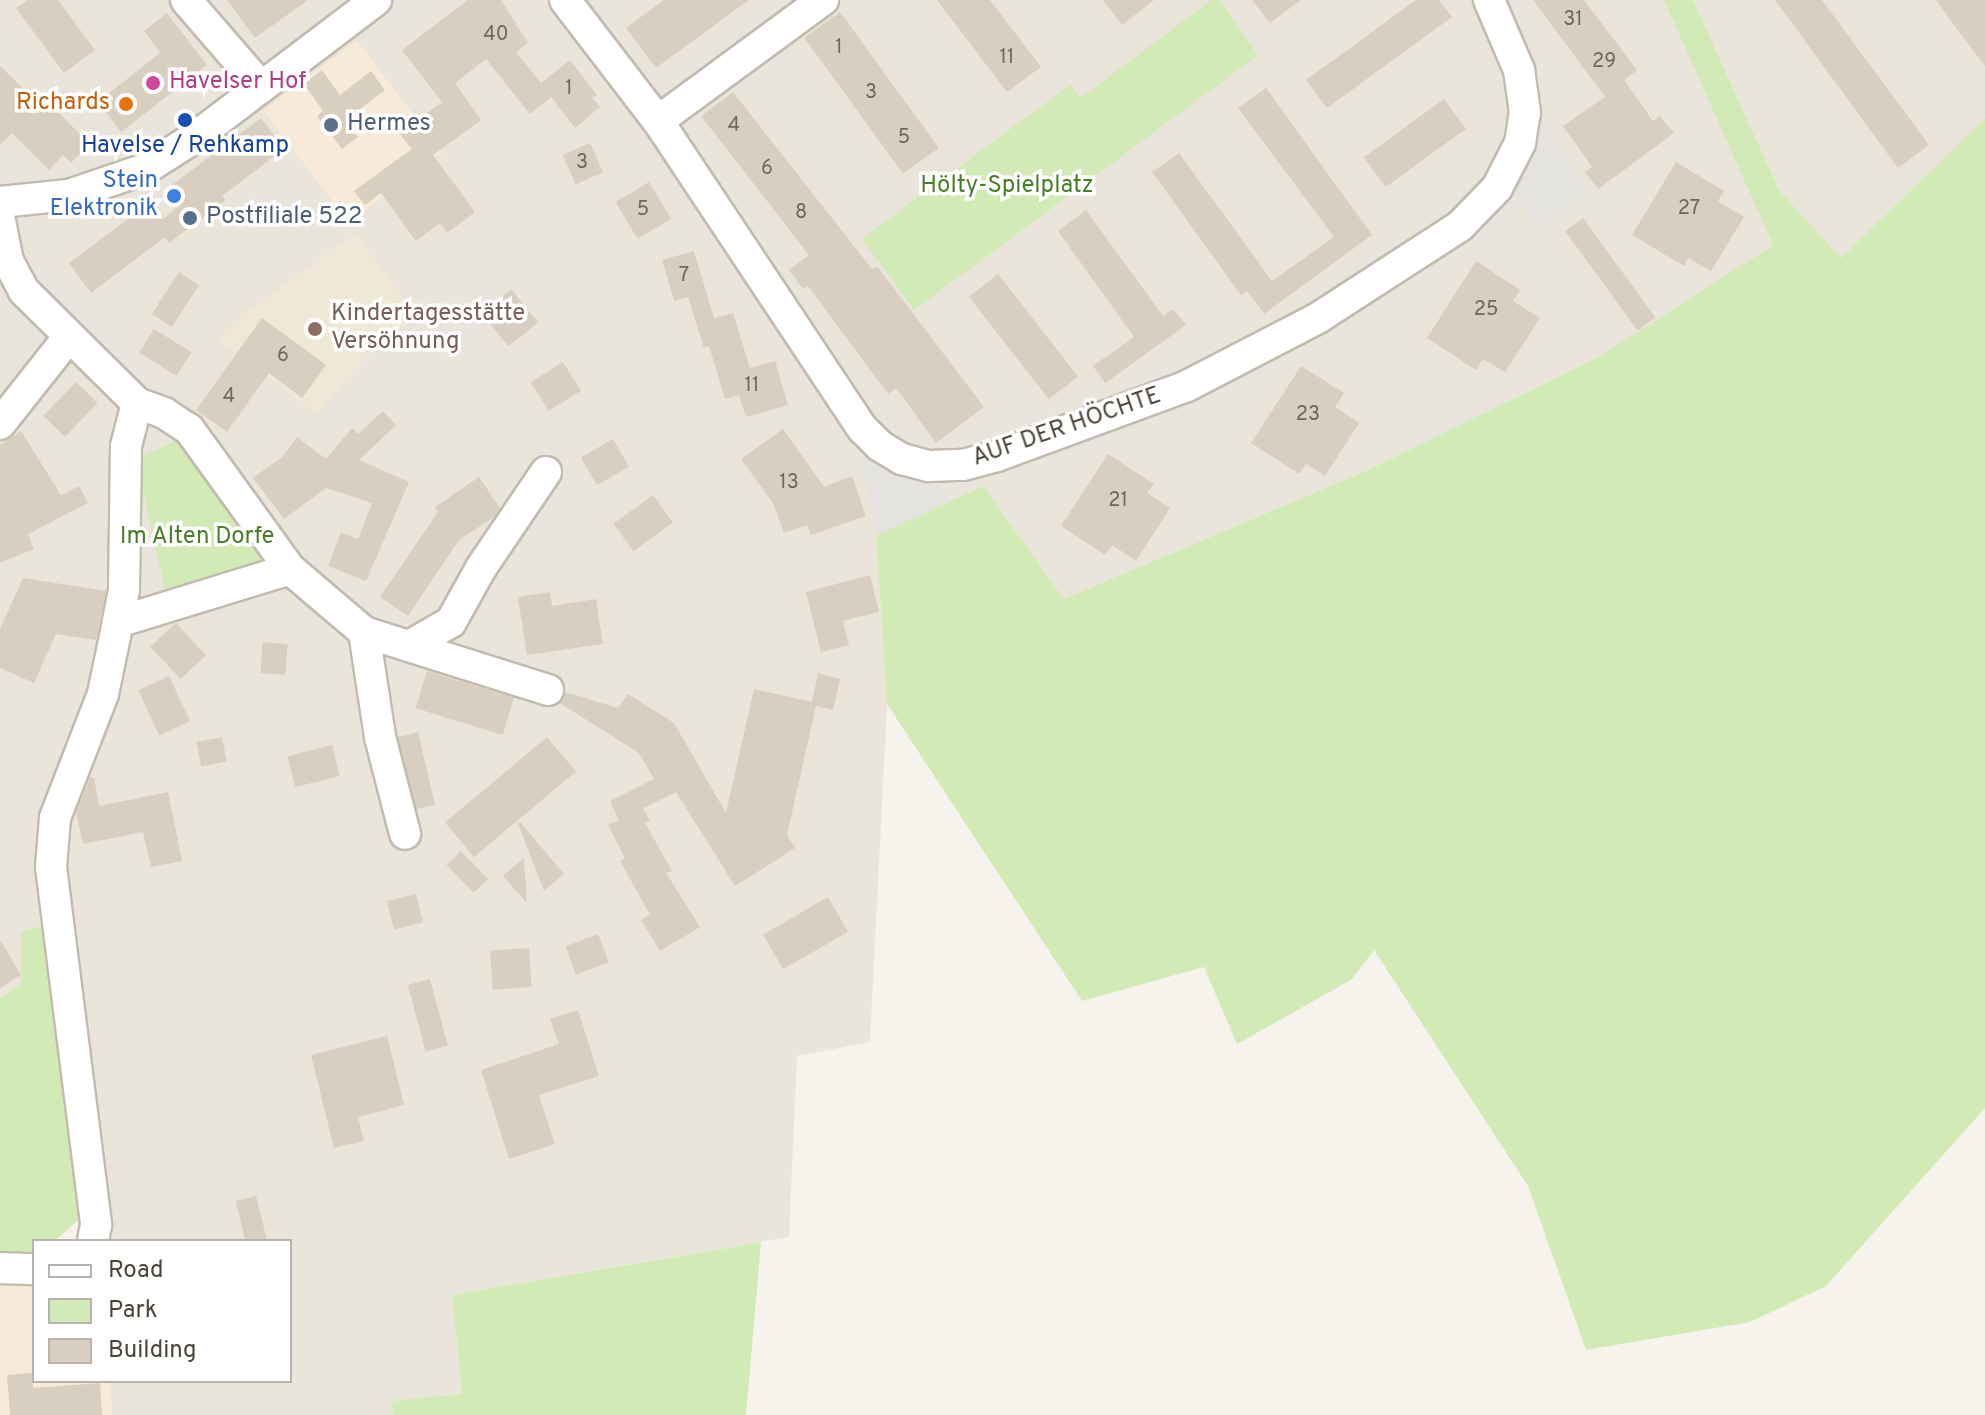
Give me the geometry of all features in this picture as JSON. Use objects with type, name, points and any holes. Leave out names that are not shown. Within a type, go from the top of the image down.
[{"type":"street","points":[[186,0],[261,87]]},
{"type":"street","points":[[0,202],[69,195],[145,169],[188,143],[376,0]]},
{"type":"street","name":"AUF DER HÖCHTE","points":[[565,0],[658,121],[863,429],[880,446],[902,459],[929,466],[963,465],[1014,450],[1187,386],[1318,318],[1460,226],[1497,188],[1520,143],[1525,113],[1519,70],[1489,0]]},
{"type":"street","points":[[658,121],[823,0]]},
{"type":"street","points":[[0,221],[8,261],[24,291],[68,338],[137,403],[164,413],[189,429],[290,569],[364,632],[548,690]]},
{"type":"street","points":[[0,424],[68,338]]},
{"type":"street","points":[[93,1239],[96,1225],[51,867],[55,818],[103,694],[124,590],[126,446],[137,403]]},
{"type":"street","points":[[409,646],[451,622],[481,568],[546,472]]},
{"type":"street","points":[[118,622],[290,569]]},
{"type":"street","points":[[364,632],[380,737],[405,834]]},
{"type":"street","points":[[0,1268],[32,1269]]},
{"type":"shaded area","points":[[0,0],[1664,0],[1773,245],[1602,355],[1375,467],[1064,599],[983,486],[876,535],[887,704],[870,1042],[797,1056],[789,1237],[452,1295],[462,1394],[392,1401],[393,1415],[0,1415],[32,1383],[292,1383],[292,1239],[101,1239],[71,923],[21,984],[0,998]]},
{"type":"shaded area","points":[[1693,0],[1985,0],[1985,118],[1841,258],[1779,190]]},
{"type":"shaded area","points":[[357,40],[442,153],[348,223],[264,110]]},
{"type":"shaded area","points":[[1538,117],[1589,194],[1539,227],[1512,186]]},
{"type":"shaded area","name":"Kindertagesstätte Versöhnung","points":[[355,233],[417,317],[379,343],[317,413],[218,341],[243,315]]},
{"type":"shaded area","points":[[861,449],[894,473],[936,483],[947,502],[876,535]]},
{"type":"shaded area","points":[[0,1275],[32,1275],[32,1383],[110,1383],[112,1415],[0,1415]]},
{"type":"green space","name":"Hölty-Spielplatz","points":[[1211,0],[1220,0],[1258,55],[914,310],[862,239],[1070,85],[1081,98]]},
{"type":"green space","points":[[1664,0],[1693,0],[1779,190],[1841,258],[1985,118],[1985,1108],[1826,1286],[1750,1322],[1586,1350],[1528,1186],[1374,950],[1351,980],[1237,1044],[1204,967],[1082,1001],[887,704],[876,535],[983,486],[1064,599],[1375,467],[1602,355],[1773,245]]},
{"type":"green space","name":"Im Alten Dorfe","points":[[182,438],[260,549],[261,557],[257,564],[166,595],[136,459]]},
{"type":"green space","points":[[46,925],[79,1219],[57,1239],[32,1239],[32,1258],[0,1256],[0,998],[21,984],[21,931]]},
{"type":"green space","points":[[761,1242],[746,1415],[393,1415],[391,1401],[462,1394],[452,1295]]},
{"type":"building","points":[[28,0],[58,0],[95,50],[64,73],[16,8]]},
{"type":"building","points":[[227,0],[308,0],[255,38]]},
{"type":"building","points":[[468,0],[501,0],[528,43],[516,52],[541,83],[570,60],[597,95],[592,98],[600,107],[575,128],[551,97],[530,114],[486,59],[455,83],[481,120],[433,155],[475,212],[447,233],[440,223],[416,241],[381,193],[365,205],[354,191],[412,149],[399,133],[442,102],[402,50]]},
{"type":"building","points":[[664,0],[749,0],[656,68],[626,28]]},
{"type":"building","points":[[937,0],[990,0],[1041,67],[1007,92]]},
{"type":"building","points":[[1103,0],[1154,0],[1122,25]]},
{"type":"building","points":[[1252,0],[1301,0],[1270,23]]},
{"type":"building","points":[[1416,0],[1439,0],[1452,17],[1327,108],[1306,80]]},
{"type":"building","points":[[1533,0],[1584,0],[1637,70],[1624,80],[1653,121],[1660,116],[1674,133],[1598,189],[1585,172],[1592,167],[1563,126],[1605,97]]},
{"type":"building","points":[[1775,0],[1822,0],[1929,145],[1898,168]]},
{"type":"building","points":[[1936,0],[1985,0],[1985,66],[1954,25]]},
{"type":"building","points":[[840,12],[939,148],[903,174],[804,38]]},
{"type":"building","name":"Havelser Hof","points":[[167,13],[207,65],[121,132],[98,102],[160,53],[144,31]]},
{"type":"building","points":[[0,66],[40,105],[45,99],[90,144],[71,163],[63,155],[49,170],[12,133],[0,145]]},
{"type":"building","points":[[322,70],[340,95],[371,71],[385,90],[346,120],[358,137],[342,149],[317,116],[323,111],[304,84]]},
{"type":"building","points":[[1266,88],[1372,235],[1264,314],[1247,291],[1241,295],[1152,172],[1179,153],[1272,281],[1334,237],[1238,108]]},
{"type":"building","points":[[733,92],[872,269],[877,266],[984,407],[936,443],[896,388],[888,394],[808,286],[803,289],[789,270],[809,255],[701,116]]},
{"type":"building","points":[[1444,99],[1466,129],[1386,187],[1364,157]]},
{"type":"building","points":[[261,118],[284,149],[222,196],[226,200],[169,243],[165,237],[91,293],[69,263],[149,203],[165,218],[179,205],[167,189]]},
{"type":"building","points":[[590,143],[603,172],[576,184],[563,155]]},
{"type":"building","points":[[1676,162],[1724,191],[1718,201],[1744,217],[1711,271],[1688,258],[1684,266],[1632,235]]},
{"type":"building","points":[[649,182],[671,219],[638,239],[616,202]]},
{"type":"building","points":[[1086,210],[1163,316],[1173,309],[1186,325],[1105,383],[1093,366],[1134,337],[1058,231]]},
{"type":"building","points":[[1583,218],[1655,318],[1637,330],[1565,231]]},
{"type":"building","points":[[694,251],[714,318],[733,313],[750,368],[775,361],[788,405],[746,417],[739,395],[725,399],[709,346],[704,348],[688,297],[674,301],[662,260]]},
{"type":"building","points":[[1476,261],[1520,290],[1513,301],[1540,318],[1505,372],[1483,359],[1476,370],[1427,338]]},
{"type":"building","points":[[179,272],[199,285],[172,327],[152,314]]},
{"type":"building","points":[[998,274],[1078,376],[1049,399],[969,297]]},
{"type":"building","points":[[511,289],[538,322],[509,346],[481,313]]},
{"type":"building","points":[[262,318],[326,365],[302,398],[269,373],[227,432],[196,410]]},
{"type":"building","points":[[154,329],[191,352],[176,376],[139,353]]},
{"type":"building","points":[[563,362],[581,391],[549,411],[531,382]]},
{"type":"building","points":[[1301,366],[1344,393],[1335,407],[1359,423],[1325,476],[1306,464],[1299,474],[1251,443]]},
{"type":"building","points":[[76,382],[98,403],[65,437],[43,416]]},
{"type":"building","points":[[383,411],[396,425],[359,460],[409,482],[366,581],[328,566],[341,532],[358,539],[372,503],[326,488],[284,519],[253,478],[282,457],[297,437],[326,459],[352,428],[358,434]]},
{"type":"building","points":[[783,429],[824,487],[852,476],[866,516],[811,535],[807,525],[784,533],[774,505],[741,459]]},
{"type":"building","points":[[21,431],[61,495],[79,486],[88,503],[28,534],[34,549],[0,563],[0,445]]},
{"type":"building","points":[[613,439],[629,467],[597,485],[581,458]]},
{"type":"building","points":[[1108,454],[1154,484],[1147,493],[1170,508],[1136,561],[1112,545],[1105,555],[1061,526]]},
{"type":"building","points":[[479,477],[500,508],[494,517],[459,540],[408,616],[380,597],[438,512],[435,507]]},
{"type":"building","points":[[653,495],[673,523],[633,551],[613,524]]},
{"type":"building","points":[[870,575],[879,612],[843,621],[849,645],[821,652],[806,592]]},
{"type":"building","points":[[23,578],[106,591],[96,640],[56,634],[34,683],[0,668],[0,629]]},
{"type":"building","points":[[550,592],[552,606],[596,599],[603,644],[527,655],[518,597]]},
{"type":"building","points":[[176,623],[206,655],[180,679],[150,647]]},
{"type":"building","points":[[263,642],[288,644],[285,675],[260,673]]},
{"type":"building","points":[[427,671],[514,698],[503,735],[416,708]]},
{"type":"building","points":[[818,673],[840,679],[833,710],[816,706],[787,835],[795,848],[735,886],[676,792],[643,808],[650,821],[645,823],[672,871],[666,873],[700,927],[660,951],[641,920],[650,915],[620,861],[625,858],[608,825],[619,820],[610,801],[654,779],[639,753],[560,703],[565,692],[618,708],[628,694],[674,723],[726,813],[754,689],[812,702]]},
{"type":"building","points":[[169,676],[190,721],[159,736],[138,690]]},
{"type":"building","points":[[418,732],[435,805],[414,810],[398,737]]},
{"type":"building","points":[[222,737],[227,762],[201,767],[196,742]]},
{"type":"building","points":[[547,737],[576,771],[474,857],[445,822]]},
{"type":"building","points":[[332,745],[340,776],[295,787],[287,756]]},
{"type":"building","points":[[90,778],[94,778],[99,806],[168,792],[182,861],[151,867],[143,832],[83,844],[76,813]]},
{"type":"building","points":[[518,823],[564,874],[544,891]]},
{"type":"building","points":[[461,851],[488,879],[474,893],[447,865]]},
{"type":"building","points":[[524,858],[527,903],[503,876]]},
{"type":"building","points":[[416,894],[423,922],[394,929],[387,901]]},
{"type":"building","points":[[828,897],[848,932],[783,969],[763,934]]},
{"type":"building","points":[[598,934],[609,962],[576,975],[565,947]]},
{"type":"building","points":[[0,940],[21,975],[0,988]]},
{"type":"building","points":[[529,948],[532,987],[493,990],[490,951]]},
{"type":"building","points":[[430,979],[448,1046],[426,1052],[408,985]]},
{"type":"building","points":[[578,1010],[599,1076],[539,1095],[555,1144],[509,1159],[481,1070],[559,1044],[550,1019]]},
{"type":"building","points":[[387,1036],[404,1105],[358,1117],[364,1141],[334,1148],[311,1055]]},
{"type":"building","points":[[256,1196],[267,1239],[245,1239],[236,1201]]},
{"type":"building","points":[[32,1373],[33,1388],[100,1383],[102,1415],[10,1415],[7,1375]]},
{"type":"place","name":"Havelser Hof","points":[[153,83]]},
{"type":"place","name":"Richards","points":[[126,104]]},
{"type":"place","name":"Havelse / Rehkamp","points":[[185,120]]},
{"type":"place","name":"Hermes","points":[[331,125]]},
{"type":"place","name":"Stein Elektronik","points":[[174,196]]},
{"type":"place","name":"Postfiliale 522","points":[[190,218]]},
{"type":"place","name":"Kindertagesstätte Versöhnung","points":[[315,329]]}]
